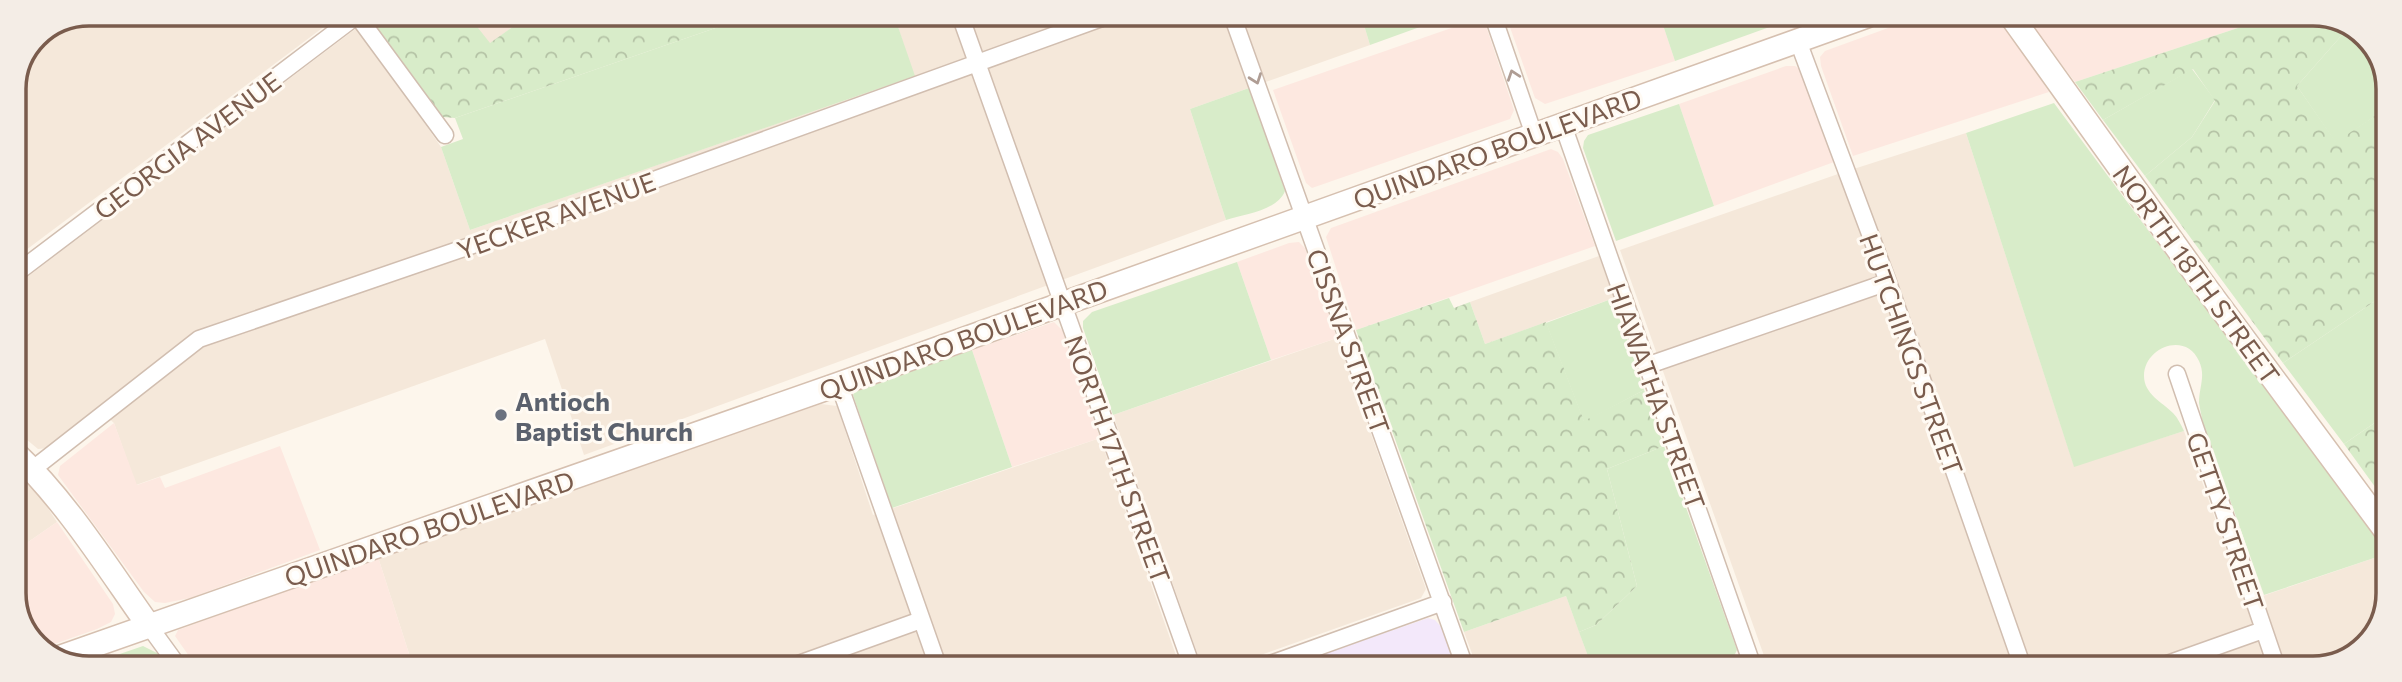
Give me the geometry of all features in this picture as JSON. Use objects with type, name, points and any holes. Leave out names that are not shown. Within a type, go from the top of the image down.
[{"type":"main road","name":"QUINDARO BOULEVARD","points":[[71,653],[839,384],[1839,26]]},
{"type":"main road","name":"NORTH 18TH STREET","points":[[2018,26],[2198,277],[2376,517]]},
{"type":"main road","points":[[26,463],[57,499],[149,626]]},
{"type":"street","name":"GEORGIA AVENUE","points":[[26,266],[343,26]]},
{"type":"street","points":[[366,26],[445,135]]},
{"type":"street","name":"NORTH 17TH STREET","points":[[964,26],[1188,656]]},
{"type":"street","name":"YECKER AVENUE","points":[[33,469],[199,339],[499,236],[1080,26]]},
{"type":"street","name":"CISSNA STREET","points":[[1236,26],[1461,656]]},
{"type":"street","points":[[1496,26],[1534,135]]},
{"type":"street","name":"HUTCHINGS STREET","points":[[1798,41],[1888,282],[2019,656]]},
{"type":"street","name":"HIAWATHA STREET","points":[[1563,125],[1745,656]]},
{"type":"street","points":[[1646,366],[1888,282]]},
{"type":"street","name":"GETTY STREET","points":[[2177,374],[2273,656]]},
{"type":"street","points":[[839,384],[934,656]]},
{"type":"street","points":[[1293,656],[1443,602]]},
{"type":"street","points":[[821,656],[921,620]]},
{"type":"street","points":[[149,626],[171,656]]},
{"type":"street","points":[[2190,656],[2263,630]]},
{"type":"shaded area","points":[[89,26],[325,26],[26,250],[27,77],[37,54],[54,37],[77,27]]},
{"type":"shaded area","points":[[476,26],[514,26],[489,44]]},
{"type":"shaded area","points":[[898,26],[1364,26],[1370,45],[1190,109],[1226,220],[584,455],[545,339],[136,485],[114,423],[99,410],[48,448],[38,449],[26,439],[26,278],[358,27],[441,147],[470,230],[914,76]]},
{"type":"shaded area","points":[[1457,26],[1486,26],[1514,110],[1510,119],[1312,188],[1306,183],[1273,90]]},
{"type":"shaded area","points":[[1510,26],[1663,26],[1675,61],[1545,104],[1535,98]]},
{"type":"shaded area","points":[[1894,26],[2005,26],[2049,92],[1853,156],[1821,66],[1820,57],[1825,51]]},
{"type":"shaded area","points":[[2033,26],[2244,26],[2075,82]]},
{"type":"shaded area","points":[[1786,66],[1795,66],[1801,70],[1834,162],[1714,206],[1679,104]]},
{"type":"shaded area","points":[[1966,133],[2074,466],[2184,431],[2245,602],[2376,557],[2374,609],[2360,634],[2344,647],[2313,656],[1764,656],[1620,250],[1838,174]]},
{"type":"shaded area","points":[[1551,149],[1558,152],[1563,159],[1595,246],[1356,330],[1326,237],[1331,228]]},
{"type":"shaded area","points":[[1299,242],[1305,248],[1337,338],[1271,360],[1237,262],[1289,243]]},
{"type":"shaded area","points":[[1599,256],[1614,298],[1485,344],[1470,302]]},
{"type":"shaded area","points":[[1054,322],[1062,330],[1100,438],[1012,467],[972,350]]},
{"type":"shaded area","points":[[1337,338],[1426,589],[1421,598],[1258,656],[1198,656],[1113,415]]},
{"type":"shaded area","points":[[821,404],[837,406],[873,515],[1100,438],[1176,656],[410,656],[378,557]]},
{"type":"shaded area","points":[[114,423],[137,485],[160,477],[165,488],[280,446],[320,550],[190,598],[165,603],[155,602],[144,592],[58,475],[60,466]]},
{"type":"shaded area","points":[[26,484],[42,499],[57,522],[26,544]]},
{"type":"shaded area","points":[[57,522],[113,604],[115,614],[111,622],[51,643],[37,628],[27,605],[26,544]]},
{"type":"shaded area","points":[[378,557],[410,656],[189,656],[175,636],[178,630]]},
{"type":"shaded area","points":[[1566,596],[1588,656],[1473,656],[1464,632]]},
{"type":"shaded area","points":[[1428,618],[1435,620],[1442,628],[1451,656],[1319,656]]},
{"type":"green space","points":[[376,26],[477,26],[490,43],[514,26],[721,26],[455,118],[443,117]]},
{"type":"green space","points":[[721,26],[898,26],[915,76],[470,230],[441,147],[463,139],[455,118]]},
{"type":"green space","points":[[1364,26],[1423,26],[1370,45]]},
{"type":"green space","points":[[1663,26],[1772,26],[1675,61]]},
{"type":"green space","points":[[2244,26],[2313,26],[2329,28],[2343,34],[2297,86],[2336,142],[2376,115],[2376,300],[2283,363],[2145,176],[2192,137],[2215,101],[2193,69],[2103,120],[2075,82]]},
{"type":"green space","points":[[2343,34],[2363,51],[2369,61],[2375,77],[2376,115],[2336,143],[2297,86]]},
{"type":"green space","points":[[2192,69],[2215,100],[2192,137],[2145,176],[2103,120]]},
{"type":"green space","points":[[1249,88],[1285,191],[1281,198],[1268,207],[1226,220],[1190,109]]},
{"type":"green space","points":[[2054,103],[2376,538],[2376,557],[2264,595],[2203,424],[2199,403],[2201,366],[2193,352],[2185,347],[2167,346],[2158,351],[2151,357],[2144,376],[2150,393],[2175,415],[2184,431],[2074,467],[1966,133]]},
{"type":"green space","points":[[1679,104],[1714,206],[1616,241],[1583,148],[1584,141],[1588,135]]},
{"type":"green space","points":[[1237,262],[1271,360],[1113,415],[1083,328],[1083,321],[1092,312]]},
{"type":"green space","points":[[1449,298],[1454,308],[1470,302],[1485,344],[1546,322],[1584,421],[1644,390],[1664,446],[1607,469],[1637,586],[1596,625],[1579,632],[1566,596],[1464,632],[1356,330]]},
{"type":"green space","points":[[1614,298],[1644,390],[1584,422],[1546,323]]},
{"type":"green space","points":[[2376,300],[2376,422],[2344,444],[2283,363]]},
{"type":"green space","points":[[972,350],[1012,467],[892,508],[853,395],[855,390]]},
{"type":"green space","points":[[2376,422],[2376,488],[2344,444]]},
{"type":"green space","points":[[1664,446],[1737,650],[1734,656],[1588,656],[1579,632],[1596,625],[1637,586],[1607,469]]},
{"type":"green space","points":[[143,646],[159,656],[114,656]]},
{"type":"place","name":"Antioch Baptist Church","points":[[501,415]]}]
